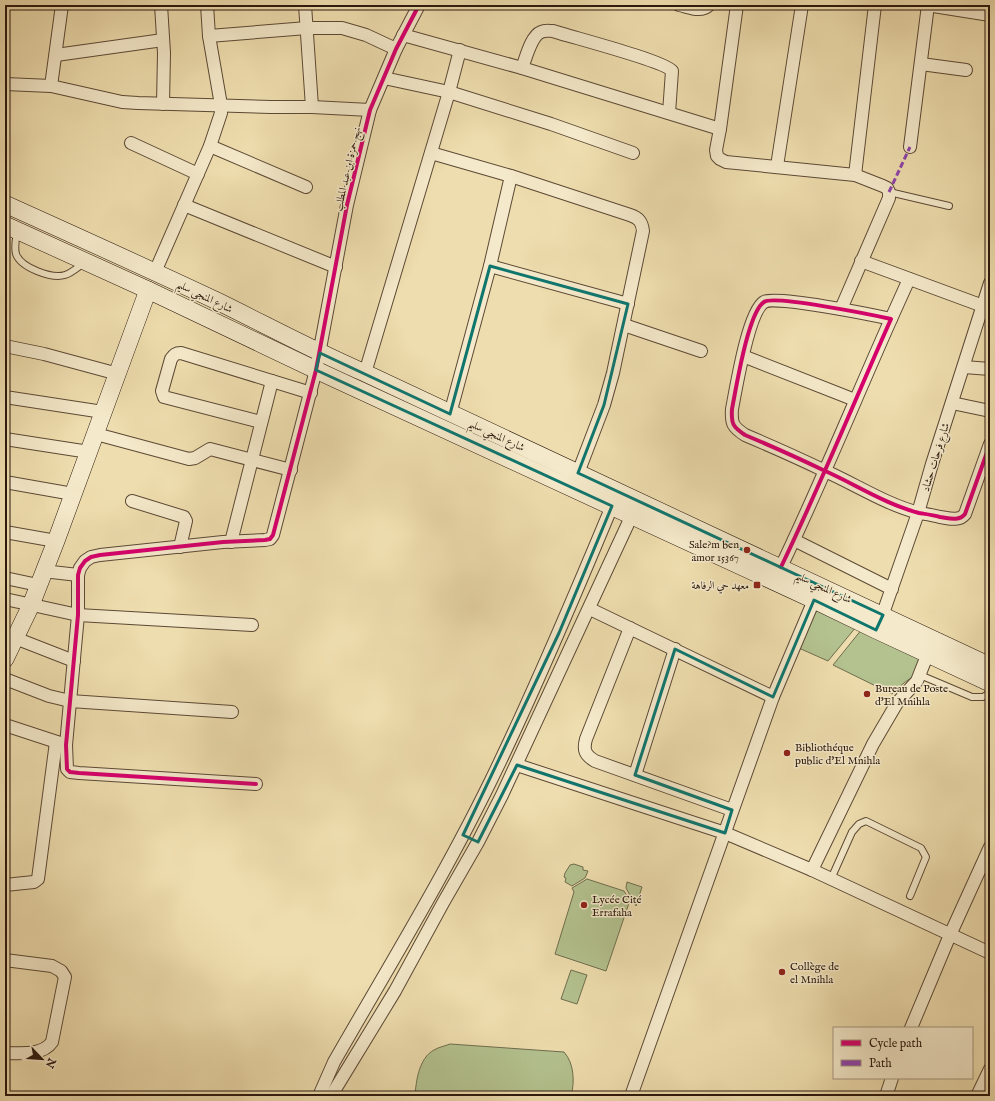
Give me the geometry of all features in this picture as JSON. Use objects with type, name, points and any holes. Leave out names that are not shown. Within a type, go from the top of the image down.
[{"type":"main road","name":"شارع المنجي سليم","points":[[5,204],[155,272],[320,353],[780,567],[880,623],[928,653],[990,683]]},
{"type":"main road","name":"شارع المنجي سليم","points":[[11,228],[148,290],[316,370],[814,600],[880,623],[990,666]]},
{"type":"main road","points":[[5,659],[31,605],[56,541],[148,290]]},
{"type":"street","points":[[51,86],[62,5]]},
{"type":"street","points":[[161,5],[163,40],[163,104]]},
{"type":"street","points":[[155,272],[210,146],[220,117],[222,105],[209,36],[207,5]]},
{"type":"street","points":[[305,5],[312,107]]},
{"type":"street","name":"نهج حمزة ابن عبد المطلب","points":[[78,575],[80,568],[85,561],[100,555],[265,540],[270,539],[274,535],[311,393],[320,353],[347,205],[370,110],[396,49],[419,5]]},
{"type":"street","points":[[679,5],[699,10],[705,9],[709,5]]},
{"type":"street","points":[[737,5],[716,150],[717,156],[726,162],[856,175],[887,188],[889,192],[888,198],[842,309]]},
{"type":"street","points":[[777,166],[802,5]]},
{"type":"street","points":[[856,175],[875,5]]},
{"type":"street","points":[[910,147],[928,5],[965,8],[990,15]]},
{"type":"street","points":[[209,36],[333,27],[347,29],[396,49]]},
{"type":"street","points":[[522,68],[534,38],[539,32],[545,30],[649,60],[666,66],[672,71],[669,114]]},
{"type":"street","points":[[403,35],[522,68],[720,129]]},
{"type":"street","points":[[56,55],[163,40]]},
{"type":"street","points":[[365,373],[431,154],[460,50]]},
{"type":"street","points":[[921,64],[966,70]]},
{"type":"street","points":[[384,78],[449,92],[633,153]]},
{"type":"street","points":[[5,84],[51,86],[122,102],[370,110]]},
{"type":"street","points":[[131,143],[198,174]]},
{"type":"street","points":[[210,146],[306,187]]},
{"type":"street","points":[[431,154],[511,176],[630,215],[640,220],[643,231],[624,325],[604,405],[578,473]]},
{"type":"street","points":[[450,414],[490,266],[511,176]]},
{"type":"street","points":[[184,206],[336,267]]},
{"type":"street","points":[[861,262],[983,306]]},
{"type":"street","points":[[490,266],[628,304]]},
{"type":"street","points":[[780,567],[794,540],[909,279]]},
{"type":"street","name":"شارع فرحات حشاد","points":[[880,623],[918,513],[990,283]]},
{"type":"street","points":[[891,319],[842,309],[776,300],[765,301],[758,307],[753,318],[743,356],[732,409],[731,418],[733,424],[745,435],[824,470],[885,500],[918,513],[951,519],[963,517],[967,510],[990,444]]},
{"type":"street","points":[[624,325],[701,351]]},
{"type":"street","points":[[5,346],[44,354],[118,374]]},
{"type":"street","points":[[261,422],[162,396],[171,359],[178,353],[311,393]]},
{"type":"street","points":[[743,356],[855,400]]},
{"type":"street","points":[[964,367],[990,369]]},
{"type":"street","points":[[231,542],[272,381]]},
{"type":"street","points":[[5,396],[104,412]]},
{"type":"street","points":[[952,403],[990,410]]},
{"type":"street","points":[[96,434],[189,458],[195,458],[210,449],[291,470]]},
{"type":"street","points":[[5,439],[89,452]]},
{"type":"street","points":[[5,482],[73,494]]},
{"type":"street","points":[[132,501],[184,517],[186,521],[180,547]]},
{"type":"street","points":[[319,1096],[334,1062],[463,835],[496,770],[559,633],[612,506]]},
{"type":"street","points":[[331,1096],[395,991],[478,842],[517,764],[590,609],[632,515]]},
{"type":"street","points":[[5,532],[56,541]]},
{"type":"street","points":[[794,540],[892,588]]},
{"type":"street","points":[[5,578],[41,578],[78,575],[78,615],[70,701],[61,744],[38,879],[34,882],[5,885]]},
{"type":"street","points":[[5,599],[78,615],[252,625]]},
{"type":"street","points":[[631,1096],[773,697],[814,600]]},
{"type":"street","points":[[590,609],[773,697]]},
{"type":"street","points":[[630,628],[584,746],[585,753],[589,757],[635,775],[732,810]]},
{"type":"street","points":[[15,638],[74,661]]},
{"type":"street","points":[[635,775],[675,649]]},
{"type":"street","points":[[812,870],[873,744],[897,703],[917,681],[928,653]]},
{"type":"street","points":[[5,679],[49,696],[70,701],[232,712]]},
{"type":"street","points":[[5,725],[61,744]]},
{"type":"street","points":[[61,744],[66,766],[70,772],[74,773],[256,784]]},
{"type":"street","points":[[517,764],[725,833],[812,870],[990,953]]},
{"type":"street","points":[[463,835],[478,842]]},
{"type":"street","points":[[911,1027],[950,935],[990,847]]},
{"type":"street","points":[[5,960],[52,966],[61,971],[65,977],[50,1046],[40,1052],[5,1053]]},
{"type":"street","points":[[977,1096],[990,1069]]},
{"type":"street","points":[[886,1096],[892,1079]]},
{"type":"lane","points":[[889,192],[948,206]]},
{"type":"lane","points":[[11,228],[16,254],[22,263],[31,268],[45,274],[57,276],[71,272],[85,262]]},
{"type":"lane","points":[[920,674],[972,697],[983,696],[990,693]]},
{"type":"lane","points":[[831,879],[852,832],[859,824],[866,821],[922,848],[926,857],[910,896]]},
{"type":"highlighted area","points":[[490,266],[628,304],[604,405],[578,473],[883,615],[876,630],[814,600],[773,697],[675,649],[635,775],[732,810],[725,833],[517,765],[478,842],[463,835],[559,633],[612,506],[316,370],[320,353],[450,414]]},
{"type":"green space","points":[[813,608],[856,627],[828,661],[792,645]]},
{"type":"green space","points":[[862,629],[932,661],[927,672],[908,680],[892,694],[833,665]]},
{"type":"green space","points":[[574,864],[583,867],[583,870],[588,871],[585,878],[572,886],[565,882],[566,878],[564,877],[570,865]]},
{"type":"green space","points":[[587,879],[624,891],[630,900],[606,971],[555,954],[574,892],[572,888]]},
{"type":"green space","points":[[627,882],[642,887],[636,906],[626,888]]},
{"type":"green space","points":[[571,970],[587,975],[577,1004],[561,999]]},
{"type":"green space","points":[[450,1044],[564,1052],[570,1062],[573,1073],[571,1096],[415,1096],[417,1077],[425,1058],[434,1050]]},
{"type":"marked path","points":[[889,192],[910,147]]},
{"type":"cycle path","points":[[256,784],[79,773],[70,772],[67,769],[66,745],[78,615],[78,575],[80,568],[85,561],[91,557],[100,555],[223,542],[265,540],[270,539],[273,535],[316,370],[347,205],[370,110],[396,49],[419,5]]},
{"type":"cycle path","points":[[781,567],[795,536],[823,475],[837,444],[891,319],[804,303],[786,301],[764,302],[758,309],[748,335],[732,409],[734,425],[745,435],[823,470],[835,475],[882,499],[906,509],[919,513],[953,519],[960,518],[965,514],[990,444]]},
{"type":"place","name":"Sale?m ben amor 15367","points":[[747,550]]},
{"type":"place","name":"معهد حي الرفاهة","points":[[757,585]]},
{"type":"place","name":"Bureau de Poste d'El Mnihla","points":[[867,694]]},
{"type":"place","name":"Bibliothéque public d'El Mnihla","points":[[787,753]]},
{"type":"place","name":"Lycée Cité Errafaha","points":[[584,905]]},
{"type":"place","name":"Collège de el Mnihla","points":[[782,972]]}]
